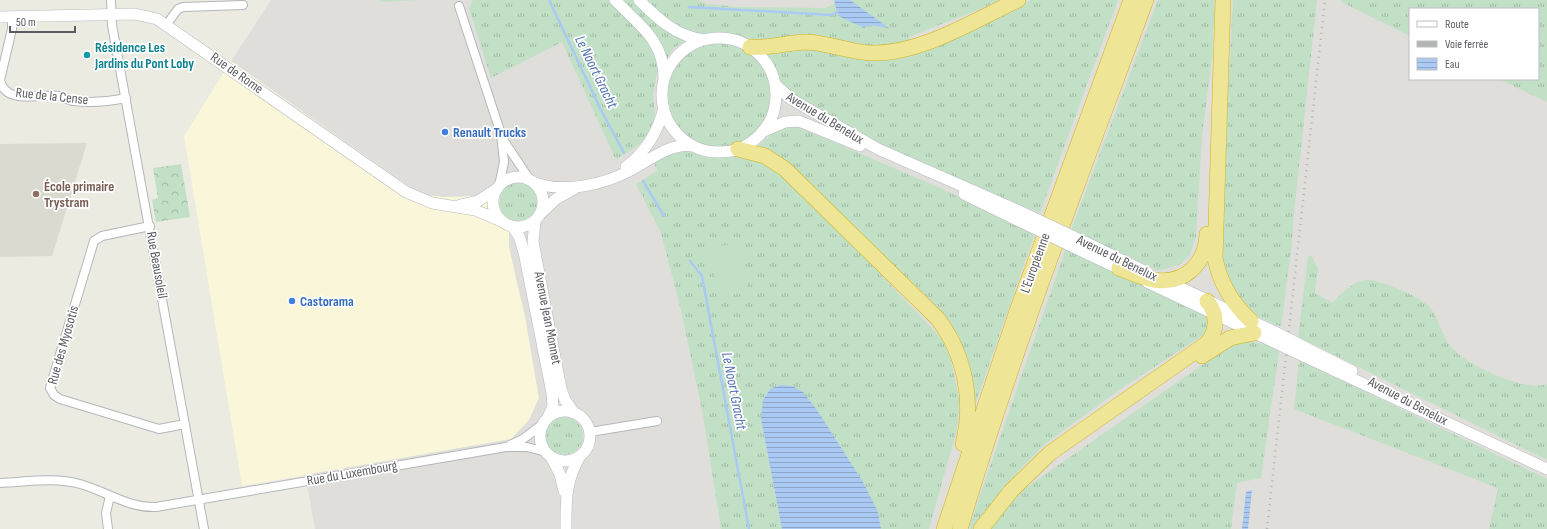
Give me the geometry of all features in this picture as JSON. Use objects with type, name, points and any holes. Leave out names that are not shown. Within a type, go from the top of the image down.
[{"type":"highway","points":[[750,47],[766,48],[807,42],[862,53],[898,51],[927,42],[1018,0]]},
{"type":"highway","name":"L'Européenne","points":[[944,529],[979,422],[1022,299],[1131,0]]},
{"type":"highway","name":"L'Européenne","points":[[960,529],[1006,386],[1052,253],[1146,0]]},
{"type":"highway","points":[[1015,487],[1042,465],[1220,343],[1252,327],[1227,292],[1219,276],[1215,258],[1223,0]]},
{"type":"highway","points":[[1119,268],[1151,279],[1164,280],[1181,277],[1190,273],[1200,262],[1206,245],[1212,134],[1221,38]]},
{"type":"highway","points":[[738,149],[766,156],[785,169],[933,314],[953,343],[964,374],[968,413],[964,440],[940,529]]},
{"type":"highway","points":[[981,529],[1015,487],[1056,448],[1206,344],[1214,331],[1215,314],[1208,301]]},
{"type":"street","name":"Rue Beausoleil","points":[[111,0],[111,14],[204,529]]},
{"type":"street","points":[[609,178],[627,166],[642,152],[656,129],[664,108],[663,59],[656,44],[615,0]]},
{"type":"street","points":[[498,187],[513,178],[523,178],[544,186],[559,188],[579,186],[625,173],[676,146],[695,147],[715,152],[738,149],[752,142],[763,131],[771,118],[775,107],[775,84],[767,64],[750,47],[727,39],[705,40],[691,38],[678,33],[639,0]]},
{"type":"street","points":[[167,24],[178,9],[183,7],[243,5]]},
{"type":"street","points":[[460,6],[501,134],[513,157],[538,188],[542,196],[543,204],[538,217]]},
{"type":"street","name":"Rue de Rome","points":[[0,17],[111,14],[146,15],[167,24],[406,192],[423,200],[479,211],[501,220]]},
{"type":"street","name":"Rue de la Cense","points":[[12,17],[12,29],[0,80],[2,86],[7,91],[24,96],[61,96],[74,101],[126,98]]},
{"type":"street","points":[[664,84],[670,67],[679,55],[691,46],[705,40]]},
{"type":"street","name":"Avenue du Benelux","points":[[775,84],[791,99],[878,149],[1090,250],[1164,280],[1208,301],[1252,327]]},
{"type":"street","points":[[664,108],[674,130],[684,140],[695,147]]},
{"type":"street","name":"Avenue du Benelux","points":[[763,131],[789,120],[803,122],[1017,215]]},
{"type":"street","points":[[501,134],[504,162],[493,204],[496,213],[501,220],[512,226],[524,227],[538,217],[556,198],[579,186]]},
{"type":"street","name":"Rue de Rome","points":[[452,206],[478,200],[498,187]]},
{"type":"street","name":"Avenue Jean Monnet","points":[[538,217],[533,242],[562,389],[567,404],[574,412]]},
{"type":"street","name":"Rue des Myosotis","points":[[150,226],[102,236],[94,241],[50,388],[54,395],[60,399],[158,429],[185,424]]},
{"type":"street","name":"Avenue Jean Monnet","points":[[512,226],[519,236],[524,252],[552,393],[553,406],[546,420]]},
{"type":"street","name":"Avenue du Benelux","points":[[1090,250],[1119,268],[1215,314],[1252,327],[1274,337],[1462,430],[1547,470]]},
{"type":"street","points":[[566,506],[562,480],[540,438],[546,420],[561,411],[574,412],[584,419],[590,432],[589,444],[580,456],[569,479],[566,506],[566,529]]},
{"type":"street","name":"Rue du Luxembourg","points":[[0,483],[68,482],[86,486],[134,505],[151,507],[199,500],[506,446],[523,439],[546,420]]},
{"type":"street","points":[[590,432],[657,421]]},
{"type":"street","name":"Rue du Luxembourg","points":[[506,446],[527,447],[548,454]]},
{"type":"street","points":[[548,454],[566,461],[580,456]]},
{"type":"street","points":[[108,529],[106,513],[110,496]]},
{"type":"shaded area","points":[[271,0],[850,0],[851,2],[985,7],[999,0],[1547,0],[1547,529],[315,529],[305,475],[511,439],[529,420],[539,398],[525,316],[509,247],[509,195],[444,197],[427,195],[413,189],[231,61]]},
{"type":"shaded area","points":[[231,61],[402,183],[427,195],[509,194],[515,276],[525,316],[539,398],[529,420],[511,439],[242,486],[184,136]]},
{"type":"shaded area","name":"École primaire Trystram","points":[[87,143],[52,256],[0,257],[0,144]]},
{"type":"green space","points":[[379,0],[418,0],[382,2]]},
{"type":"green space","points":[[473,0],[609,0],[651,41],[658,59],[658,68],[653,94],[655,115],[652,127],[645,141],[617,159],[615,158],[562,42],[491,78],[469,8]]},
{"type":"green space","points":[[622,0],[634,0],[664,29],[685,41],[674,48],[666,60],[663,45]]},
{"type":"green space","points":[[647,0],[699,0],[707,4],[739,7],[825,8],[835,3],[838,16],[869,25],[887,28],[850,0],[999,0],[909,37],[909,41],[891,46],[767,43],[748,40],[732,34],[693,34],[673,26]]},
{"type":"green space","points":[[1031,0],[1118,0],[1040,213],[884,149],[802,101],[781,85],[776,69],[764,53],[804,47],[929,48]]},
{"type":"green space","points":[[1158,0],[1215,0],[1212,59],[1202,136],[1196,236],[1190,254],[1181,264],[1159,271],[1071,230]]},
{"type":"green space","points":[[1233,0],[1317,0],[1292,244],[1281,327],[1250,311],[1239,301],[1229,285],[1222,263],[1220,239]]},
{"type":"green space","points":[[1342,0],[1547,0],[1547,102],[1501,80],[1539,80],[1539,8],[1409,8],[1409,36],[1341,2]]},
{"type":"green space","points":[[720,43],[740,47],[757,58],[768,75],[772,95],[768,115],[757,132],[740,143],[720,147],[700,143],[683,132],[672,115],[668,95],[672,75],[683,58],[700,47]]},
{"type":"green space","points":[[796,126],[938,187],[1035,233],[974,408],[949,327],[931,300],[878,251],[756,148],[778,128]]},
{"type":"green space","points":[[679,150],[688,150],[711,158],[725,158],[739,155],[763,161],[793,183],[941,338],[950,357],[960,402],[957,429],[929,529],[881,529],[878,512],[761,419],[782,529],[721,529],[703,415],[681,310],[661,233],[636,184],[658,170],[653,162]]},
{"type":"green space","points":[[181,164],[190,217],[156,222],[152,200],[158,198],[153,168]]},
{"type":"green space","points":[[514,183],[522,183],[529,186],[534,191],[537,202],[534,213],[529,218],[522,221],[514,221],[507,218],[502,213],[499,206],[499,198],[502,191],[507,186]]},
{"type":"green space","points":[[738,243],[748,291],[722,297],[706,248]]},
{"type":"green space","points":[[1066,248],[1205,315],[1209,319],[1206,333],[1119,390],[1045,444],[1011,479],[985,511],[974,529],[970,529],[969,527]]},
{"type":"green space","points":[[1308,256],[1312,257],[1318,268],[1315,293],[1333,303],[1347,289],[1360,281],[1370,280],[1388,285],[1417,298],[1429,306],[1451,347],[1458,354],[1469,361],[1482,369],[1511,381],[1537,386],[1547,384],[1547,460],[1298,337]]},
{"type":"green space","points":[[1248,341],[1265,344],[1279,352],[1261,478],[1237,483],[1231,529],[988,529],[1024,489],[1229,346]]},
{"type":"green space","points":[[1299,360],[1547,479],[1547,529],[1489,529],[1498,488],[1294,409]]},
{"type":"green space","points":[[560,417],[568,417],[578,422],[582,429],[582,443],[578,450],[568,455],[560,455],[550,450],[548,447],[545,440],[545,432],[550,422],[553,420]]},
{"type":"water","points":[[834,0],[850,0],[889,28],[869,25],[864,28],[838,16]]},
{"type":"water","points":[[780,385],[792,386],[803,392],[817,410],[863,482],[878,512],[881,529],[782,529],[761,419],[763,400],[770,389]]},
{"type":"water","points":[[1252,490],[1248,529],[1242,529],[1246,492]]},
{"type":"waterway","name":"Le Noort Gracht","points":[[549,0],[601,110],[624,153]]},
{"type":"waterway","points":[[689,7],[831,15],[839,11]]},
{"type":"waterway","name":"Le Noort Gracht","points":[[643,181],[664,216]]},
{"type":"waterway","name":"Le Noort Gracht","points":[[690,261],[702,276],[749,529]]},
{"type":"railway","points":[[1267,529],[1325,0]]},
{"type":"place","name":"Résidence Les Jardins du Pont Loby","points":[[87,55]]},
{"type":"place","name":"Renault Trucks","points":[[445,132]]},
{"type":"place","name":"École primaire Trystram","points":[[36,194]]},
{"type":"place","name":"Castorama","points":[[292,301]]}]
